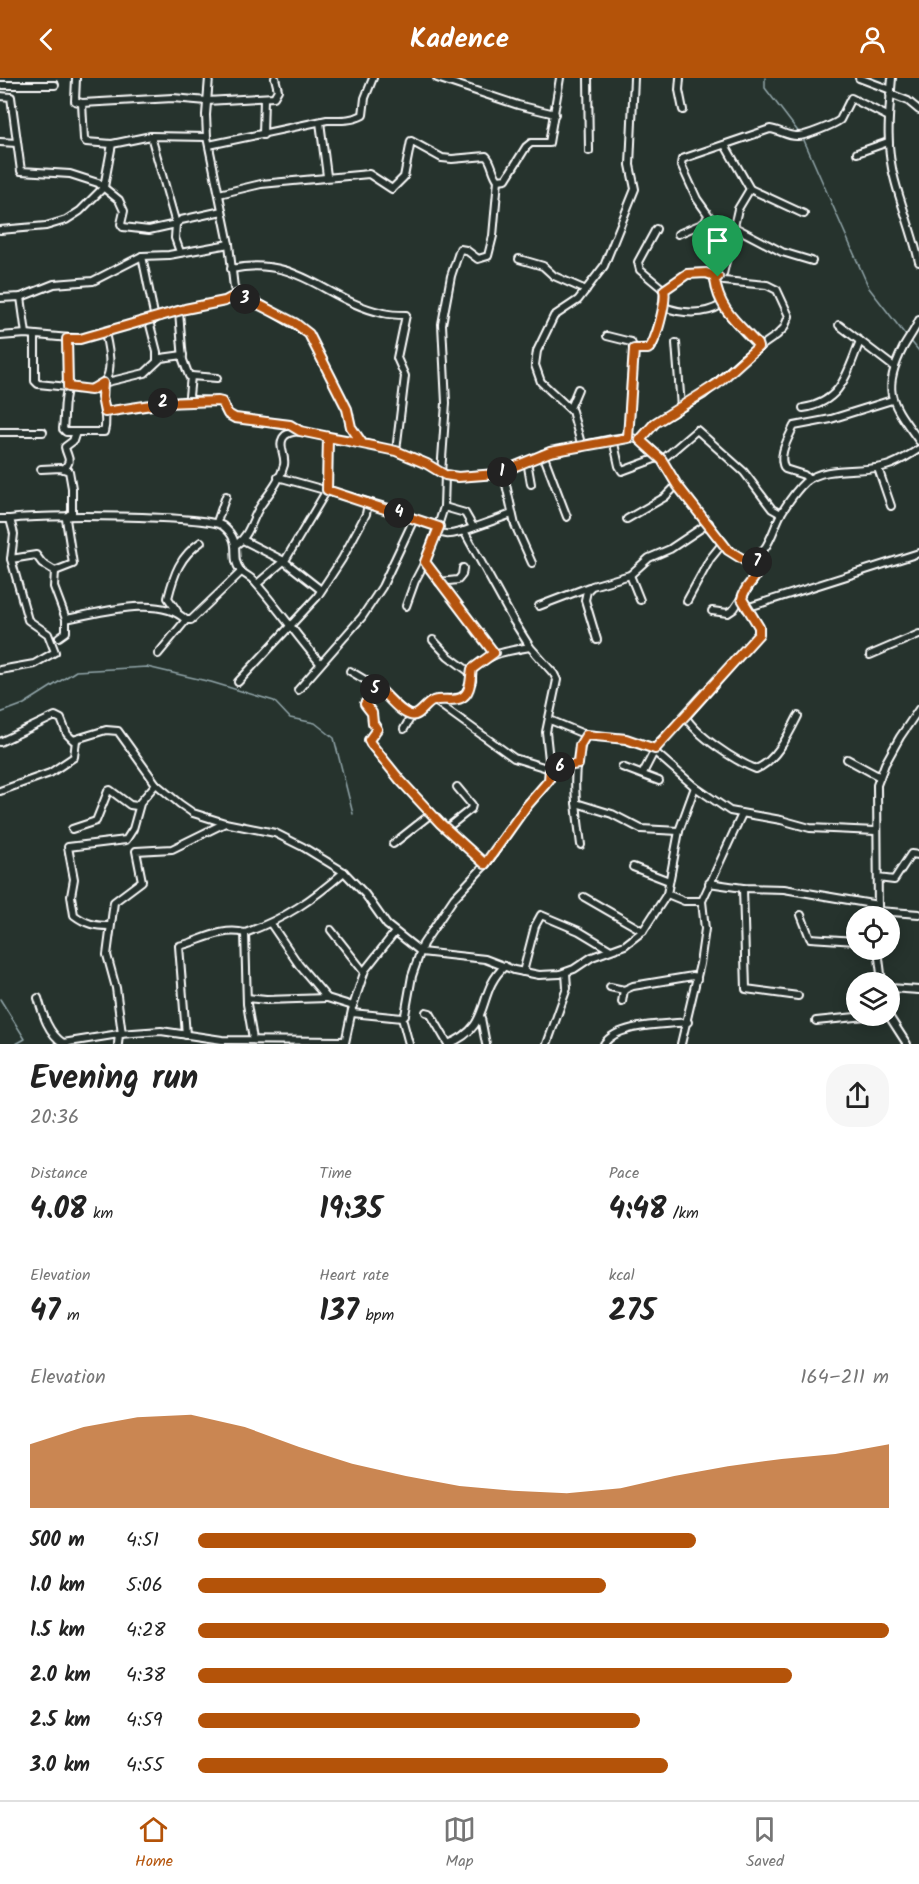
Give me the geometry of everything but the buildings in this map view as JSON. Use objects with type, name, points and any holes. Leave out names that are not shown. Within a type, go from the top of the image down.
[{"type":"street","points":[[76,78],[75,101],[82,103],[173,98],[207,101],[276,97],[278,90],[275,78]]},
{"type":"street","points":[[209,78],[207,137],[229,244],[234,288],[238,294],[295,323],[309,334],[347,409],[351,427],[362,443]]},
{"type":"street","points":[[209,145],[327,120],[344,120],[363,115],[365,98],[373,78]]},
{"type":"street","points":[[437,78],[518,105],[555,114]]},
{"type":"street","points":[[498,180],[506,179],[526,147],[531,143],[549,143],[560,78]]},
{"type":"street","points":[[588,78],[589,151]]},
{"type":"street","points":[[582,447],[575,416],[570,408],[541,382],[535,365],[537,351],[554,316],[578,300],[604,266],[636,189],[630,165],[634,78]]},
{"type":"street","points":[[680,78],[679,90],[683,110]]},
{"type":"street","points":[[859,78],[908,101],[919,110]]},
{"type":"street","points":[[891,78],[887,116],[888,142],[894,180],[919,262]]},
{"type":"street","points":[[0,86],[55,85]]},
{"type":"street","points":[[0,96],[11,97],[21,171],[70,174],[84,177],[104,187],[122,204],[124,215],[121,224],[123,227],[145,231],[222,211]]},
{"type":"street","points":[[263,135],[264,98]]},
{"type":"street","points":[[812,261],[782,252],[734,228],[720,224],[708,216],[697,199],[681,164],[682,159],[770,129],[802,136],[840,120],[851,98],[887,116]]},
{"type":"street","points":[[82,103],[84,139],[91,142],[112,144],[151,136],[207,137]]},
{"type":"street","points":[[320,122],[327,176]]},
{"type":"street","points":[[151,136],[176,224],[175,238],[180,252]]},
{"type":"street","points":[[219,194],[261,184],[327,176],[369,174],[377,177],[389,189],[395,188],[403,180],[407,169],[408,148],[411,141],[442,158],[486,156],[490,159],[490,168],[498,180],[493,236],[488,256],[478,259],[466,250],[460,249],[451,276],[449,296],[443,317],[446,403],[444,507],[425,562],[415,580],[406,606]]},
{"type":"street","points":[[0,142],[17,143]]},
{"type":"street","points":[[857,153],[888,142]]},
{"type":"street","points":[[0,230],[46,226],[66,220],[80,211],[104,187],[112,144]]},
{"type":"street","points":[[725,145],[750,189],[804,214]]},
{"type":"street","points":[[750,189],[738,209],[723,274],[715,280],[722,305],[758,347]]},
{"type":"street","points":[[678,234],[704,223],[708,216]]},
{"type":"street","points":[[634,349],[652,347],[664,307],[664,290],[639,267],[638,262],[656,229]]},
{"type":"street","points":[[0,298],[21,297],[54,284],[93,280],[142,256],[229,244]]},
{"type":"street","points":[[142,256],[157,361]]},
{"type":"street","points":[[519,259],[543,266],[554,276],[586,290]]},
{"type":"street","points":[[231,269],[262,266],[288,270],[309,278],[355,303],[382,313],[406,315],[398,358],[405,376],[396,451]]},
{"type":"street","points":[[640,440],[655,423],[717,384],[758,347],[784,328],[789,316],[785,303],[777,290],[767,285],[724,281],[706,273],[687,274],[664,290]]},
{"type":"street","points":[[0,336],[26,334],[80,339],[225,301],[238,294]]},
{"type":"street","points":[[21,297],[26,334]]},
{"type":"street","points":[[664,307],[680,312],[695,312],[715,309],[722,305]]},
{"type":"street","points":[[179,312],[183,355],[186,368],[191,376],[189,396],[192,400]]},
{"type":"street","points":[[919,320],[890,379],[892,399],[919,441]]},
{"type":"street","points":[[839,325],[894,367]]},
{"type":"street","points":[[67,339],[68,387],[65,394],[67,402],[64,431],[104,432],[103,383],[111,358],[105,333]]},
{"type":"street","points":[[35,335],[35,381],[38,384],[91,390],[103,383],[145,373],[157,361],[169,356],[183,355]]},
{"type":"street","points":[[607,336],[631,342],[634,349],[628,438]]},
{"type":"street","points":[[803,408],[819,406],[841,388],[860,340]]},
{"type":"street","points":[[676,343],[681,407]]},
{"type":"street","points":[[191,376],[217,378]]},
{"type":"street","points":[[570,408],[578,389]]},
{"type":"street","points":[[808,479],[804,475],[785,469],[782,463],[784,449],[794,426],[843,416],[892,399]]},
{"type":"street","points":[[105,412],[192,400],[222,402],[231,416],[290,425],[300,431]]},
{"type":"street","points":[[613,439],[622,471],[661,459],[697,430],[744,472],[772,510],[781,514]]},
{"type":"street","points":[[320,663],[257,584],[241,572],[236,557],[240,542],[284,466],[281,445],[284,436],[289,432],[300,431],[396,451],[427,464],[443,474],[482,477],[543,454],[613,439],[640,440],[661,459],[677,485],[723,543],[738,558],[748,560],[756,556],[769,542],[781,514],[796,490],[808,479],[832,472],[889,466],[919,448]]},
{"type":"street","points":[[0,432],[43,432]]},
{"type":"street","points":[[64,469],[70,457],[65,447],[73,441],[76,432]]},
{"type":"street","points":[[257,584],[284,561],[327,490],[328,437]]},
{"type":"street","points":[[543,454],[567,517]]},
{"type":"street","points":[[527,461],[531,484]]},
{"type":"street","points":[[878,468],[891,506]]},
{"type":"street","points":[[41,469],[69,471],[72,488],[70,516],[66,519],[73,564],[55,571]]},
{"type":"street","points":[[503,471],[512,514],[532,563]]},
{"type":"street","points":[[279,477],[368,504],[389,508],[438,528],[440,533],[464,531],[512,514]]},
{"type":"street","points":[[627,519],[665,497],[677,485]]},
{"type":"street","points":[[217,522],[226,496]]},
{"type":"street","points":[[238,682],[321,590],[342,559],[366,513],[368,504]]},
{"type":"street","points":[[444,507],[465,513],[473,527]]},
{"type":"street","points":[[0,512],[14,534],[11,559],[28,620],[48,634],[55,652],[34,664],[0,670]]},
{"type":"street","points":[[5,519],[70,516],[181,518],[217,522],[240,542],[284,561],[321,590]]},
{"type":"street","points":[[298,690],[355,626],[382,587],[414,519]]},
{"type":"street","points":[[539,606],[592,586],[630,575],[649,558],[670,549],[709,523]]},
{"type":"street","points":[[402,1018],[405,1015],[412,976],[423,944],[448,907],[485,864],[525,808],[549,780],[546,732],[556,680],[554,674],[530,647],[464,531]]},
{"type":"street","points":[[186,620],[168,598],[173,577],[186,552],[201,542]]},
{"type":"street","points":[[687,602],[710,559],[723,543]]},
{"type":"street","points":[[746,608],[919,553]]},
{"type":"street","points":[[11,559],[36,555],[42,563],[55,571]]},
{"type":"street","points":[[712,611],[729,612],[734,609],[758,571],[756,556]]},
{"type":"street","points":[[425,562],[494,653]]},
{"type":"street","points":[[439,582],[458,580],[463,568]]},
{"type":"street","points":[[55,571],[54,587],[66,619],[66,632],[59,637]]},
{"type":"street","points":[[158,654],[186,620],[195,616],[241,572]]},
{"type":"street","points":[[630,575],[639,600]]},
{"type":"street","points":[[592,586],[586,591],[585,600],[597,640]]},
{"type":"street","points":[[643,773],[655,749],[759,634],[759,627],[742,598]]},
{"type":"street","points":[[66,619],[128,607],[177,611]]},
{"type":"street","points":[[870,655],[919,634]]},
{"type":"street","points":[[404,729],[412,716],[417,715],[430,702],[463,698],[472,681],[471,673],[448,656],[433,640]]},
{"type":"street","points":[[471,673],[482,661],[494,653],[530,647]]},
{"type":"street","points":[[350,670],[377,687],[412,716]]},
{"type":"street","points":[[377,687],[365,704],[372,713],[373,723],[377,729],[369,740],[400,780],[431,814],[485,864]]},
{"type":"street","points":[[435,700],[513,758],[550,769],[578,764]]},
{"type":"street","points":[[878,906],[876,831],[878,785],[900,736],[919,709]]},
{"type":"street","points":[[0,742],[55,716],[61,719],[70,739],[76,740],[106,730],[118,731],[156,784],[193,813],[225,823],[275,833],[344,872],[365,894],[383,921],[421,952],[478,957],[523,972],[550,975],[566,973],[609,949],[624,945],[643,931],[667,894],[678,831],[695,787]]},
{"type":"street","points":[[685,716],[706,738],[756,769],[763,766],[781,745],[798,716]]},
{"type":"street","points":[[550,720],[586,735],[626,739],[655,749],[695,787],[724,808],[810,828],[876,831]]},
{"type":"street","points":[[581,845],[575,787],[580,745],[586,735]]},
{"type":"street","points":[[0,791],[58,769],[74,757],[76,740]]},
{"type":"street","points":[[847,759],[880,777]]},
{"type":"street","points":[[622,767],[643,773],[659,781]]},
{"type":"street","points":[[110,926],[95,926],[83,922],[74,915],[71,896],[74,879],[69,847],[126,840],[133,829],[140,804],[156,784]]},
{"type":"street","points":[[447,828],[471,809],[472,805],[457,787]]},
{"type":"street","points":[[72,829],[96,821],[110,790],[130,805],[140,804]]},
{"type":"street","points":[[576,803],[612,814],[641,829],[678,831]]},
{"type":"street","points":[[393,844],[431,814]]},
{"type":"street","points":[[681,1044],[697,979],[705,929],[702,901],[742,814]]},
{"type":"street","points":[[118,1044],[121,1034],[116,988],[106,955],[114,902],[142,881],[136,851],[172,849],[225,823]]},
{"type":"street","points":[[878,878],[894,880],[911,854],[919,855]]},
{"type":"street","points":[[633,867],[669,881]]},
{"type":"street","points":[[186,1035],[179,945],[200,937],[238,931],[245,933],[271,924],[296,911],[344,872]]},
{"type":"street","points":[[709,883],[743,888],[784,889],[857,906]]},
{"type":"street","points":[[743,888],[746,990],[798,996]]},
{"type":"street","points":[[667,894],[684,901],[702,901]]},
{"type":"street","points":[[584,897],[643,931]]},
{"type":"street","points":[[900,913],[919,914]]},
{"type":"street","points":[[523,972],[535,926],[541,915],[579,931],[609,949]]},
{"type":"street","points":[[801,915],[810,938],[846,940]]},
{"type":"street","points":[[271,924],[299,965],[327,998],[352,1010],[402,1018]]},
{"type":"street","points":[[331,930],[364,972]]},
{"type":"street","points":[[38,999],[45,1022],[57,1039],[63,1043],[121,1034],[161,1031],[221,1042],[253,1039],[345,1042],[364,972],[395,932]]},
{"type":"street","points":[[245,933],[247,998],[253,1039]]},
{"type":"street","points":[[426,1012],[434,1020],[448,1044],[460,1042],[481,1018],[491,984],[505,966]]},
{"type":"street","points":[[546,1044],[567,988],[566,973]]},
{"type":"street","points":[[610,987],[624,990],[633,986],[693,976],[697,979]]},
{"type":"street","points":[[900,989],[919,990]]},
{"type":"street","points":[[622,1002],[624,990]]},
{"type":"street","points":[[247,998],[267,1000],[327,998]]},
{"type":"street","points":[[402,1018],[409,1044]]},
{"type":"street","points":[[481,1018],[486,1044]]},
{"type":"street","points":[[816,1021],[846,1018]]},
{"type":"street","points":[[604,1044],[611,1035],[630,1029],[655,1024],[688,1022]]},
{"type":"street","points":[[896,1026],[907,1044]]},
{"type":"waterway","points":[[765,78],[765,88],[800,134]]},
{"type":"waterway","points":[[803,138],[869,288],[907,337]]},
{"type":"waterway","points":[[910,340],[919,351]]},
{"type":"waterway","points":[[0,713],[24,704],[76,671],[147,667],[211,682],[274,701],[290,718],[315,723],[334,738],[353,814]]},
{"type":"waterway","points":[[0,999],[25,1039],[16,1044]]},
{"type":"route","points":[[718,277],[706,273],[687,274],[664,290],[664,307],[655,343],[648,349],[634,349],[628,438],[550,452],[496,474],[482,477],[447,476],[427,464],[396,451],[377,448],[362,443],[300,431],[290,425],[235,418],[228,414],[222,402],[218,401],[192,400],[105,412],[101,390],[103,383],[91,390],[68,387],[67,339],[80,339],[185,309],[225,301],[238,294],[295,323],[309,334],[347,409],[351,427],[362,443],[328,437],[327,490],[436,524],[439,527],[425,562],[494,653],[472,669],[472,681],[463,698],[439,699],[430,702],[417,715],[412,716],[377,687],[365,704],[372,713],[373,723],[377,729],[369,740],[371,744],[400,780],[440,823],[485,864],[525,808],[549,780],[550,769],[578,764],[580,745],[586,735],[626,739],[655,749],[759,634],[759,627],[744,606],[742,599],[744,591],[758,571],[756,556],[744,560],[728,550],[706,518],[677,485],[662,460],[645,442],[640,440],[655,423],[703,395],[758,347],[745,330],[735,322],[717,297],[715,280],[718,277]]}]
